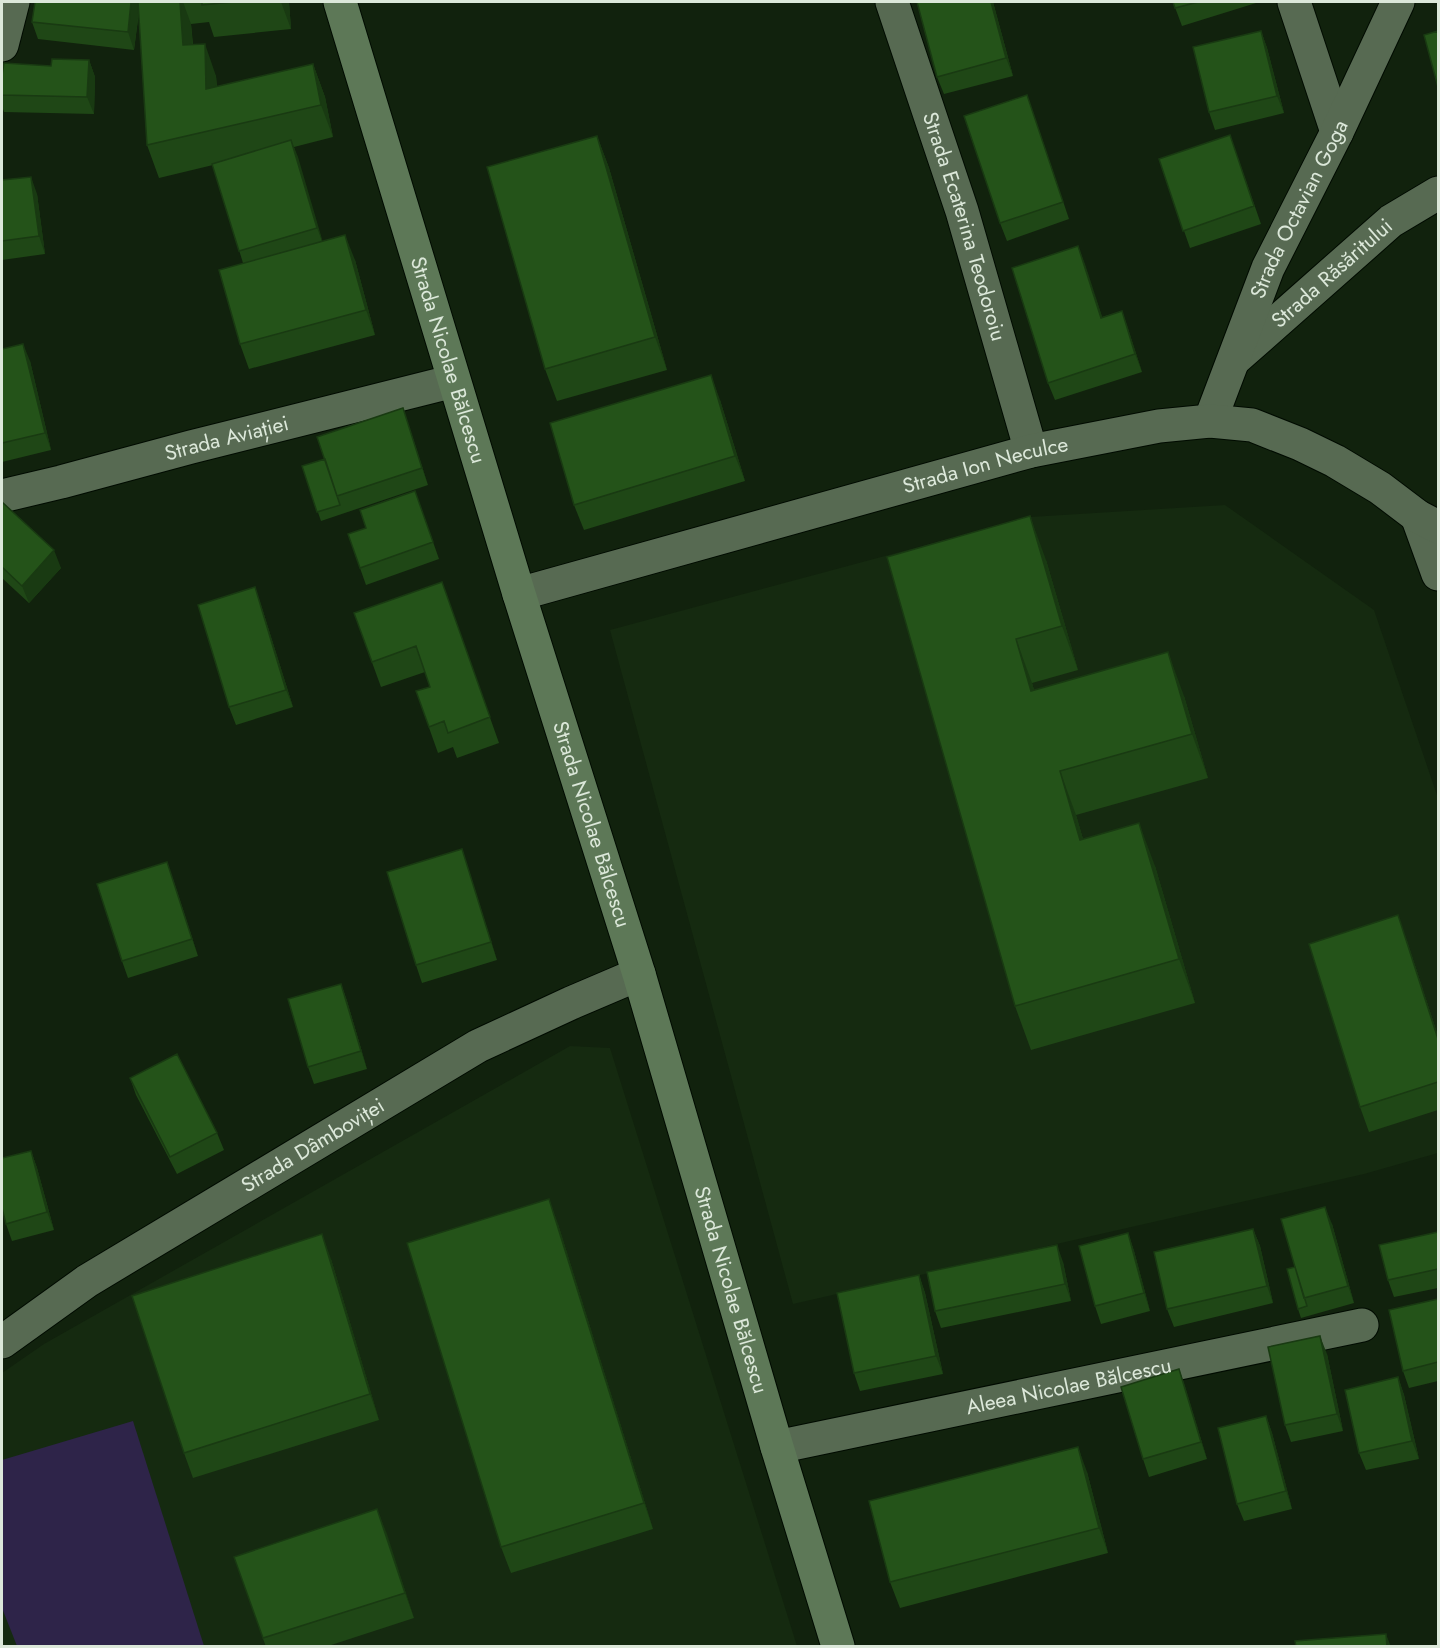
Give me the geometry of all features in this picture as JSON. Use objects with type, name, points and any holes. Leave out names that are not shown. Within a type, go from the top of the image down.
[{"type":"main road","name":"Strada Nicolae Bălcescu","points":[[340,2],[519,594],[639,974],[838,1647]]},
{"type":"street","points":[[2,45],[13,2]]},
{"type":"street","name":"Strada Ecaterina Teodoroiu","points":[[892,2],[962,211],[1031,452]]},
{"type":"street","points":[[1294,2],[1337,132]]},
{"type":"street","name":"Strada Octavian Goga","points":[[1210,421],[1268,268],[1337,132],[1398,2]]},
{"type":"street","name":"Strada Răsăritului","points":[[1232,362],[1391,221],[1438,193]]},
{"type":"street","name":"Strada Aviației","points":[[2,496],[454,381]]},
{"type":"street","name":"Strada Ion Neculce","points":[[519,594],[1031,452],[1159,426],[1210,421],[1252,425],[1300,444],[1335,461],[1380,488],[1428,521]]},
{"type":"street","points":[[1428,521],[1438,574]]},
{"type":"street","name":"Strada Dâmboviței","points":[[2,1342],[87,1281],[478,1046],[639,974]]},
{"type":"street","name":"Aleea Nicolae Bălcescu","points":[[777,1447],[1362,1325]]},
{"type":"shaded area","points":[[1225,505],[1374,610],[1438,798],[1438,1153],[1364,1174],[793,1304],[610,630],[1030,517]]},
{"type":"shaded area","points":[[570,1046],[610,1048],[797,1646],[2,1646],[2,1373],[44,1344]]},
{"type":"shaded area","points":[[133,1421],[204,1646],[17,1646],[2,1608],[2,1460]]},
{"type":"building","points":[[35,2],[131,2],[128,32],[32,22]]},
{"type":"building","points":[[138,2],[180,2],[183,45],[205,44],[206,89],[313,64],[321,105],[147,145]]},
{"type":"building","points":[[202,2],[233,2],[202,5]]},
{"type":"building","points":[[917,2],[991,2],[1006,58],[937,77]]},
{"type":"building","points":[[1173,2],[1198,2],[1175,8]]},
{"type":"building","points":[[1261,31],[1277,96],[1209,112],[1193,47]]},
{"type":"building","points":[[1438,31],[1438,87],[1424,35]]},
{"type":"building","points":[[52,59],[89,60],[87,97],[2,95],[4,63],[51,66]]},
{"type":"building","points":[[1027,95],[1063,202],[1000,223],[964,116]]},
{"type":"building","points":[[1230,135],[1254,206],[1183,231],[1159,159]]},
{"type":"building","points":[[597,136],[655,337],[545,369],[487,167]]},
{"type":"building","points":[[291,140],[317,228],[239,251],[212,164]]},
{"type":"building","points":[[31,177],[39,236],[2,241],[2,180]]},
{"type":"building","points":[[345,235],[366,310],[240,344],[219,270]]},
{"type":"building","points":[[1078,246],[1101,318],[1122,311],[1135,354],[1048,383],[1012,268]]},
{"type":"building","points":[[23,344],[45,433],[2,443],[2,349]]},
{"type":"building","points":[[711,375],[735,456],[574,505],[550,423]]},
{"type":"building","points":[[403,408],[422,468],[337,496],[317,437]]},
{"type":"building","points":[[325,459],[340,505],[317,512],[302,466]]},
{"type":"building","points":[[415,491],[433,542],[360,568],[348,534],[366,528],[360,510]]},
{"type":"building","points":[[2,502],[54,550],[22,586],[2,567]]},
{"type":"building","points":[[1030,516],[1062,626],[1016,639],[1031,691],[1168,652],[1192,734],[1060,771],[1080,840],[1139,823],[1179,959],[1015,1006],[887,557]]},
{"type":"building","points":[[442,582],[490,717],[448,733],[444,721],[429,727],[416,691],[430,687],[416,646],[372,662],[354,613]]},
{"type":"building","points":[[255,587],[286,690],[229,707],[198,605]]},
{"type":"building","points":[[462,849],[491,942],[416,965],[387,872]]},
{"type":"building","points":[[167,862],[192,939],[122,961],[97,884]]},
{"type":"building","points":[[1398,915],[1438,1039],[1438,1082],[1360,1107],[1309,944]]},
{"type":"building","points":[[341,984],[361,1051],[308,1067],[288,999]]},
{"type":"building","points":[[177,1054],[217,1133],[170,1157],[130,1078]]},
{"type":"building","points":[[31,1151],[47,1212],[6,1224],[2,1208],[2,1158]]},
{"type":"building","points":[[549,1199],[644,1503],[501,1547],[407,1243]]},
{"type":"building","points":[[1325,1207],[1348,1286],[1304,1298],[1281,1219]]},
{"type":"building","points":[[1253,1229],[1267,1286],[1167,1309],[1154,1252]]},
{"type":"building","points":[[1438,1232],[1438,1269],[1388,1280],[1379,1245]]},
{"type":"building","points":[[1128,1233],[1144,1293],[1095,1306],[1079,1246]]},
{"type":"building","points":[[322,1234],[370,1394],[184,1453],[132,1296]]},
{"type":"building","points":[[1057,1245],[1065,1284],[935,1311],[927,1272]]},
{"type":"building","points":[[1295,1267],[1307,1306],[1298,1309],[1287,1269]]},
{"type":"building","points":[[919,1275],[936,1356],[854,1373],[837,1293]]},
{"type":"building","points":[[1438,1299],[1438,1362],[1403,1371],[1389,1310]]},
{"type":"building","points":[[1320,1336],[1337,1414],[1285,1425],[1268,1347]]},
{"type":"building","points":[[1179,1369],[1201,1442],[1143,1459],[1121,1387]]},
{"type":"building","points":[[1398,1377],[1412,1441],[1359,1453],[1345,1390]]},
{"type":"building","points":[[1266,1416],[1286,1491],[1237,1504],[1218,1428]]},
{"type":"building","points":[[1078,1447],[1099,1528],[890,1582],[869,1501]]},
{"type":"building","points":[[377,1509],[405,1593],[263,1638],[234,1557]]},
{"type":"building","points":[[1386,1634],[1387,1647],[1296,1647],[1295,1641]]}]
